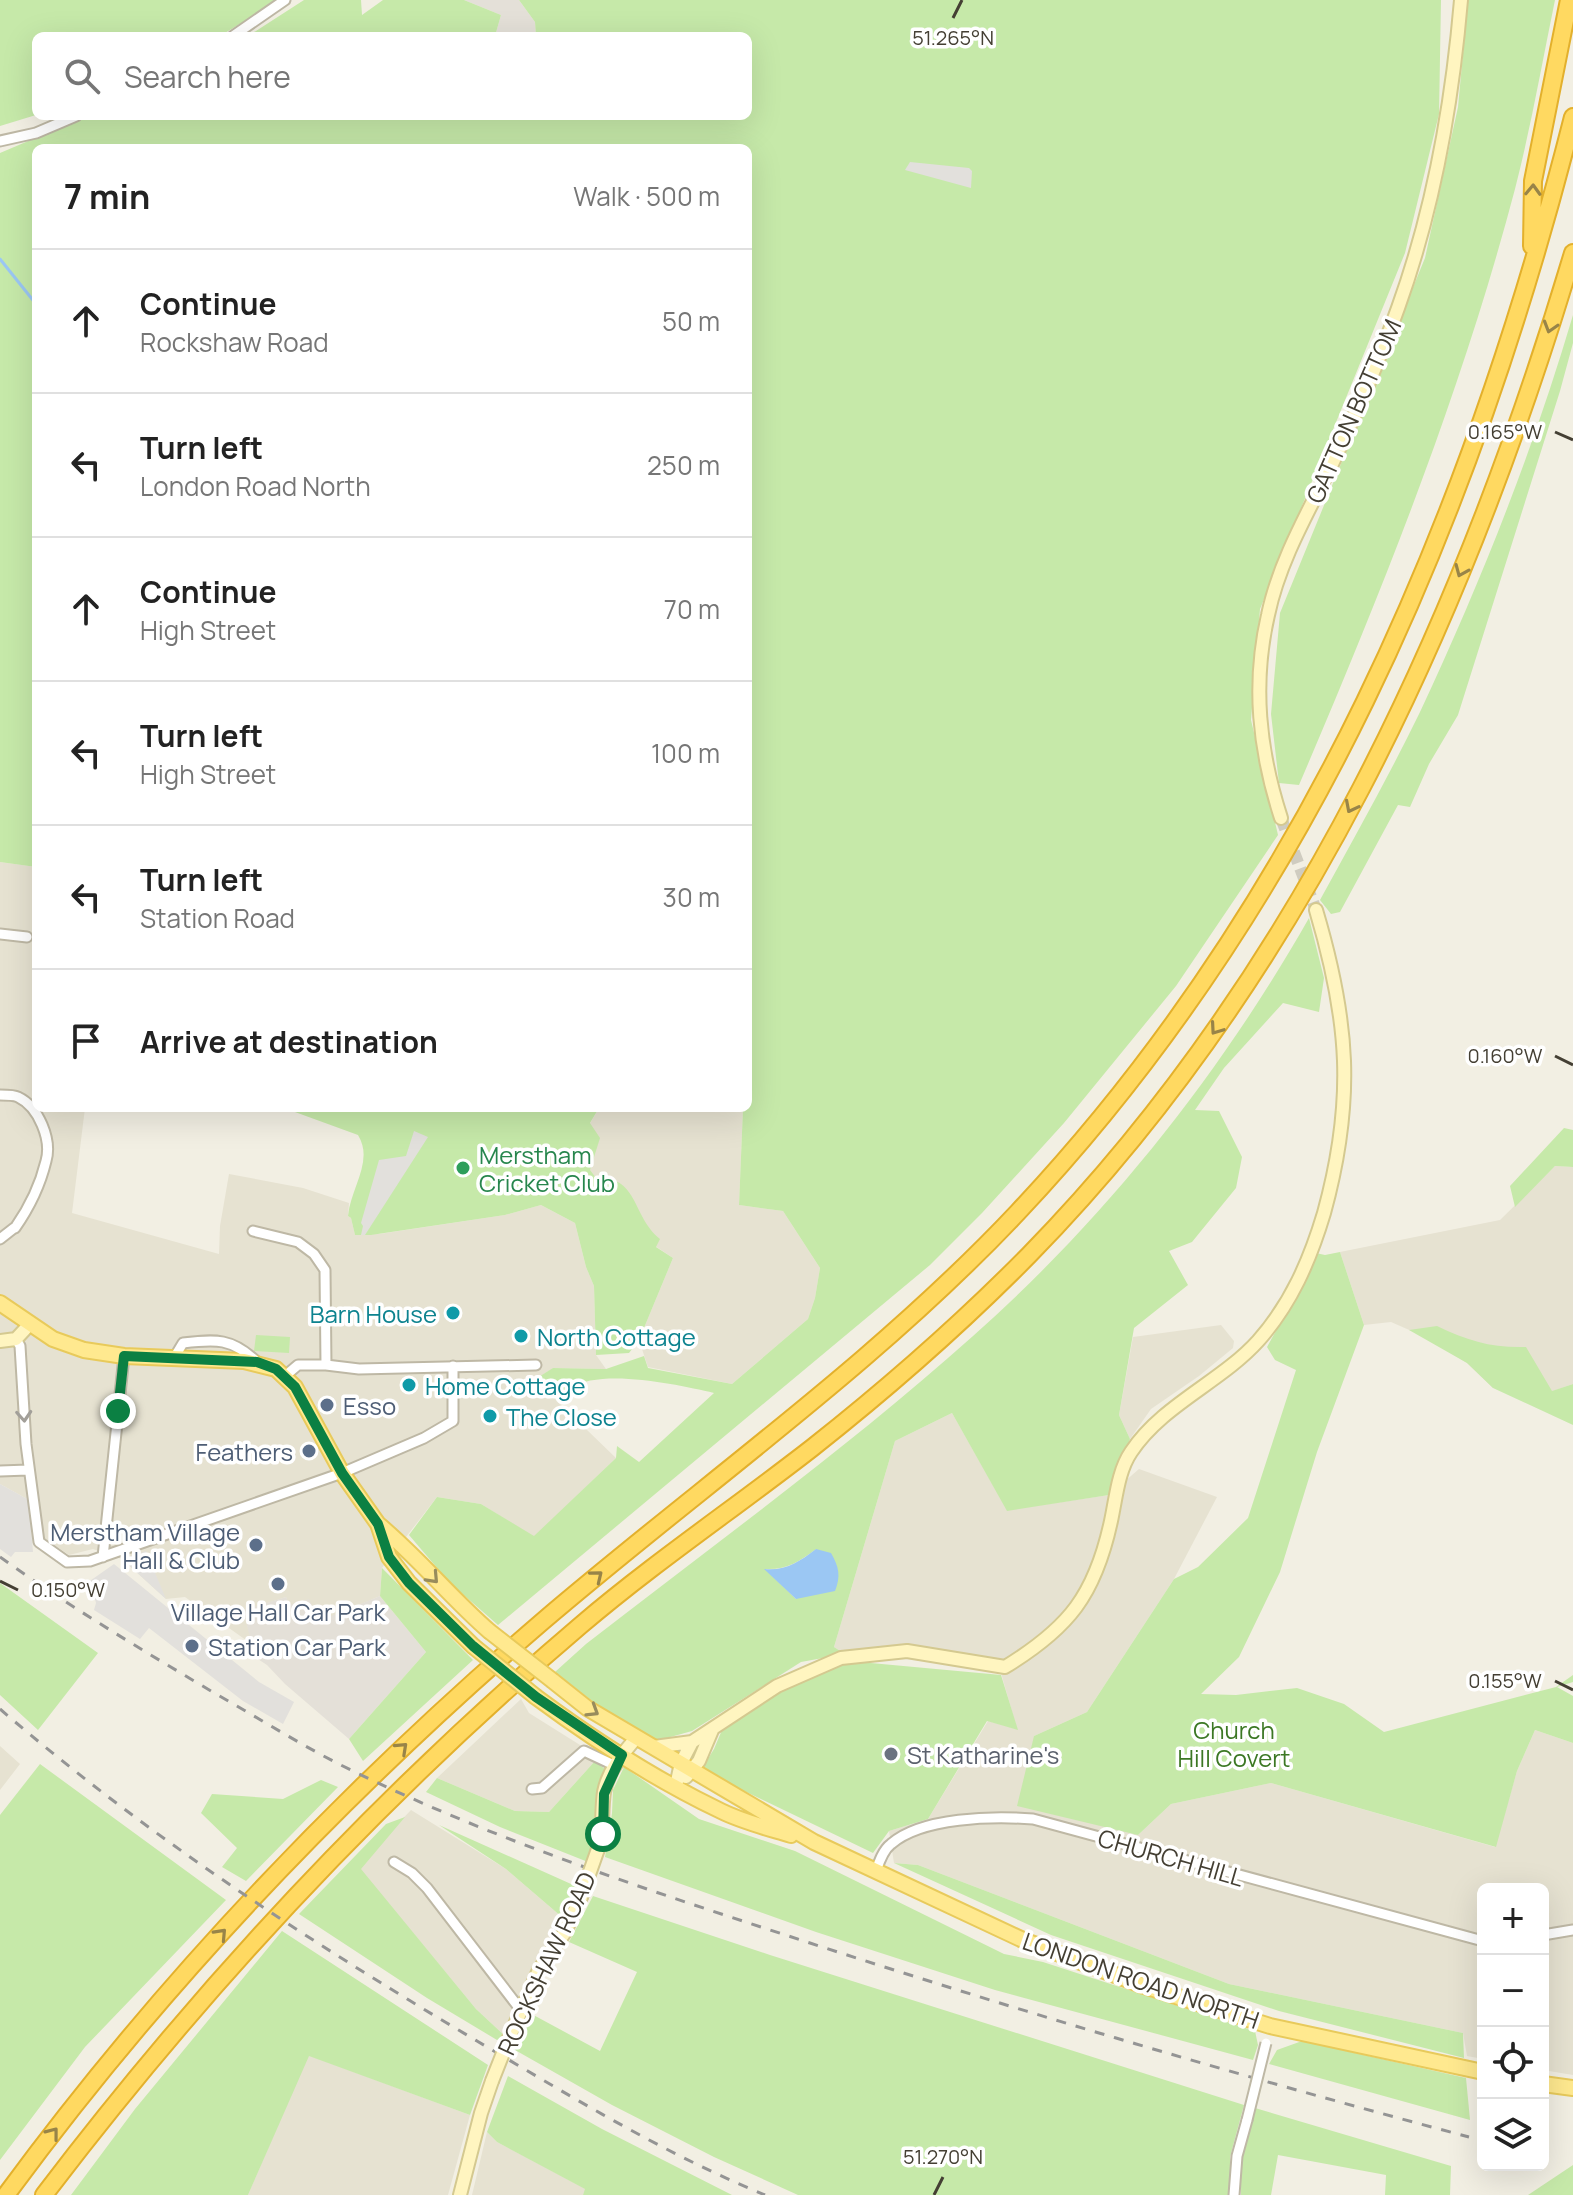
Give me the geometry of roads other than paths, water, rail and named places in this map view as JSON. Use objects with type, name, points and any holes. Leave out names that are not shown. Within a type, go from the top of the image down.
[{"type":"highway","points":[[1532,268],[1533,181],[1569,0]]},
{"type":"highway","points":[[6,2195],[135,2031],[220,1935],[335,1814],[543,1621],[786,1424],[895,1331],[1018,1212],[1130,1082],[1231,944],[1288,849],[1343,747],[1392,644],[1436,540],[1497,379],[1532,268],[1573,117]]},
{"type":"highway","points":[[44,2195],[215,1983],[414,1776],[583,1624],[814,1446],[948,1333],[1071,1210],[1146,1122],[1216,1028],[1279,933],[1338,831],[1384,741],[1440,621],[1484,514],[1539,364],[1573,253]]},
{"type":"main road","points":[[0,1303],[29,1325],[69,1345],[124,1356],[257,1362],[285,1376]]},
{"type":"main road","name":"LONDON ROAD NORTH","points":[[285,1376],[295,1387],[342,1473],[378,1524],[402,1544],[461,1607],[587,1708],[814,1842],[1023,1940],[1144,1986],[1270,2026],[1477,2071]]},
{"type":"main road","name":"LONDON ROAD NORTH","points":[[378,1524],[389,1557],[409,1583],[473,1646],[619,1760],[729,1814],[814,1842]]},
{"type":"main road","points":[[1549,2085],[1573,2088]]},
{"type":"street","points":[[239,32],[285,0]]},
{"type":"street","name":"GATTON BOTTOM","points":[[1281,818],[1264,757],[1258,699],[1268,611],[1289,555],[1380,355],[1417,254],[1444,136],[1461,0]]},
{"type":"street","points":[[0,141],[36,133],[67,120]]},
{"type":"street","points":[[654,1747],[692,1742],[777,1686],[841,1658],[907,1651],[1005,1667],[1032,1651],[1065,1623],[1077,1608],[1102,1557],[1121,1475],[1130,1453],[1161,1420],[1256,1343],[1291,1295],[1311,1252],[1337,1160],[1346,1086],[1341,1012],[1329,951],[1316,910]]},
{"type":"street","points":[[0,934],[27,937]]},
{"type":"street","points":[[0,1095],[18,1096],[32,1109]]},
{"type":"street","points":[[0,1239],[15,1228],[30,1207],[48,1158],[45,1136],[36,1112]]},
{"type":"street","points":[[253,1231],[298,1242],[314,1254],[325,1270],[326,1365]]},
{"type":"street","points":[[0,1341],[16,1339],[29,1325]]},
{"type":"street","points":[[16,1339],[20,1346],[28,1470],[39,1542],[64,1561],[75,1563],[103,1557],[342,1473],[424,1438],[453,1421],[453,1366]]},
{"type":"street","points":[[103,1557],[124,1356]]},
{"type":"street","points":[[285,1376],[298,1365],[359,1369],[536,1365]]},
{"type":"street","points":[[0,1471],[28,1470]]},
{"type":"street","points":[[676,1786],[713,1728]]},
{"type":"street","name":"ROCKSHAW ROAD","points":[[460,2195],[492,2081],[520,2009],[539,1970],[565,1932],[581,1897],[603,1834],[604,1794],[619,1760],[637,1737]]},
{"type":"street","points":[[687,1767],[692,1742]]},
{"type":"street","points":[[532,1789],[542,1788],[584,1751],[619,1760]]},
{"type":"street","name":"CHURCH HILL","points":[[876,1871],[888,1846],[901,1836],[924,1827],[998,1817],[1033,1819],[1477,1939]]},
{"type":"street","points":[[394,1862],[412,1873],[427,1888],[520,2009]]},
{"type":"street","points":[[1549,1934],[1573,1930]]},
{"type":"street","points":[[1234,2195],[1237,2156],[1270,2026]]},
{"type":"water","points":[[816,1549],[831,1553],[836,1563],[838,1581],[835,1591],[796,1599],[764,1569],[792,1565]]},
{"type":"waterway","points":[[0,259],[32,299]]},
{"type":"tunnel","points":[[1281,818],[1316,910]]},
{"type":"railway","points":[[0,1557],[134,1644],[320,1754],[466,1822],[695,1905],[974,1995],[1469,2137]]},
{"type":"railway","points":[[0,1709],[113,1801],[291,1926],[477,2041],[618,2123],[765,2195]]},
{"type":"place","name":"Merstham Cricket Club","points":[[463,1168]]},
{"type":"place","name":"Barn House","points":[[453,1313]]},
{"type":"place","name":"North Cottage","points":[[521,1336]]},
{"type":"place","name":"Home Cottage","points":[[409,1385]]},
{"type":"place","name":"Esso","points":[[327,1405]]},
{"type":"place","name":"The Close","points":[[490,1416]]},
{"type":"place","name":"Feathers","points":[[309,1451]]},
{"type":"place","name":"Merstham Village Hall & Club","points":[[256,1545]]},
{"type":"place","name":"Village Hall Car Park","points":[[278,1584]]},
{"type":"place","name":"Station Car Park","points":[[192,1646]]},
{"type":"place","name":"St Katharine's","points":[[891,1754]]},
{"type":"park label","name":"Church Hill Covert","points":[[1234,1743]]}]
